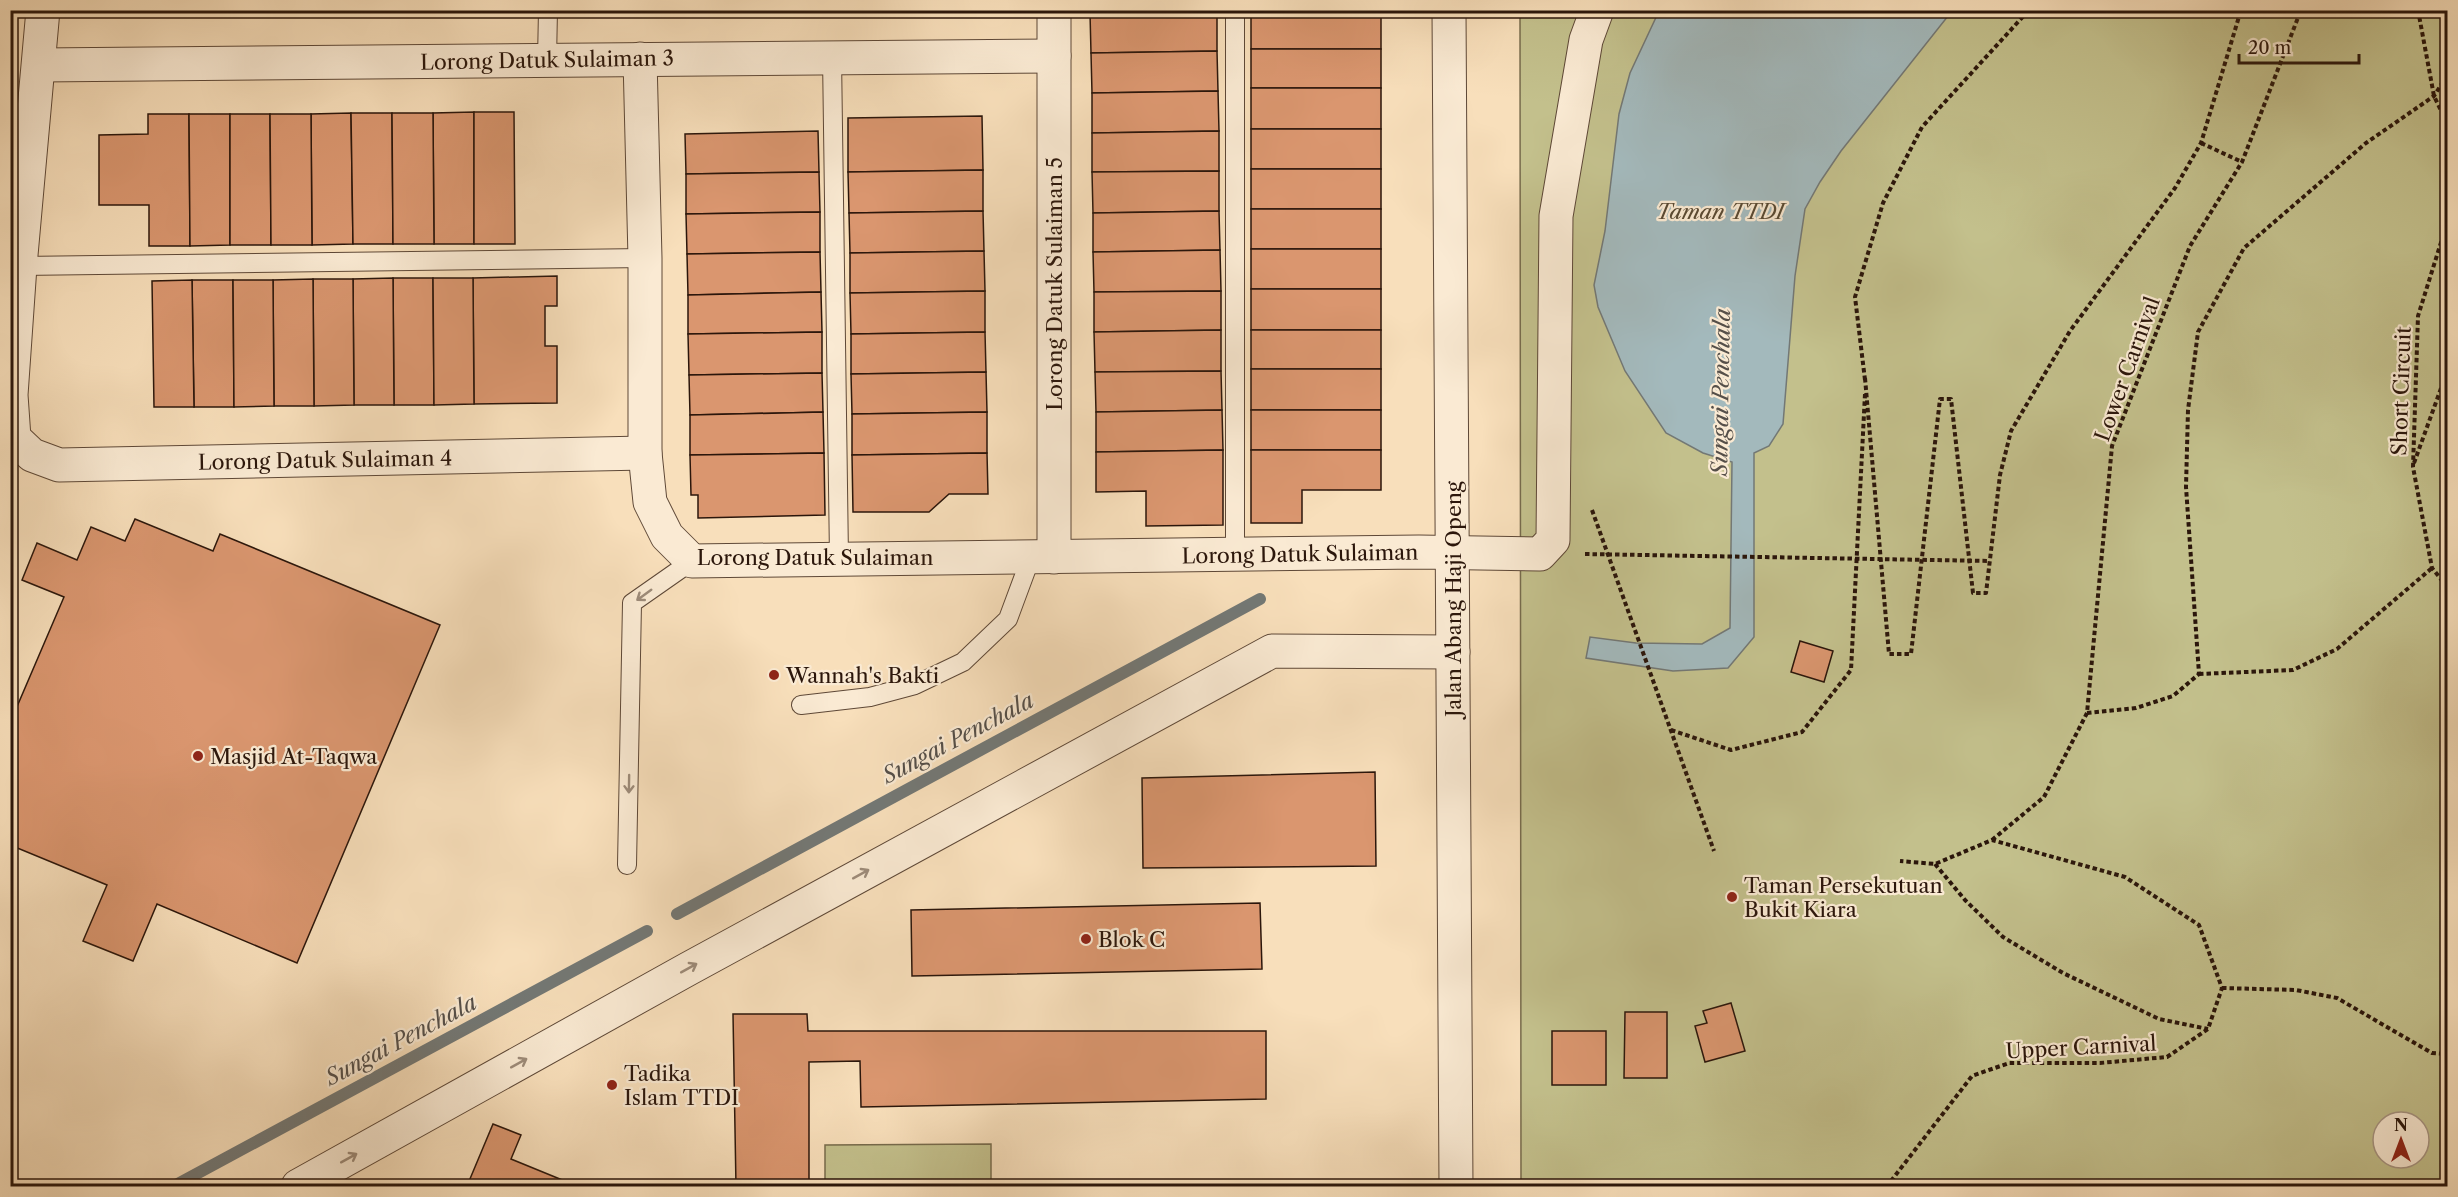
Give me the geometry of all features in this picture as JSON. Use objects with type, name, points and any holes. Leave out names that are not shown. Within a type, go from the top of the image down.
[{"type":"street","points":[[20,266],[44,10]]},
{"type":"street","name":"Lorong Datuk Sulaiman 5","points":[[1043,557],[1054,10]]},
{"type":"street","name":"Jalan Abang Haji Openg","points":[[1449,10],[1456,1186]]},
{"type":"street","name":"Lorong Datuk Sulaiman","points":[[640,59],[645,258],[645,453],[650,502],[667,536],[692,561],[1540,554],[1553,540],[1556,216],[1586,39],[1597,10]]},
{"type":"street","name":"Lorong Datuk Sulaiman 3","points":[[40,65],[832,56],[1054,56]]},
{"type":"street","name":"Lorong Datuk Sulaiman 4","points":[[20,266],[11,395],[14,438],[32,455],[59,465],[645,453]]},
{"type":"street","points":[[298,1186],[698,963],[1272,651],[1453,652]]},
{"type":"lane","points":[[547,60],[548,10]]},
{"type":"lane","points":[[1235,10],[1235,555]]},
{"type":"lane","points":[[832,56],[839,558]]},
{"type":"lane","points":[[20,266],[645,258]]},
{"type":"lane","points":[[801,705],[870,697],[915,685],[963,662],[1008,619],[1043,557]]},
{"type":"lane","points":[[627,865],[632,603],[692,561]]},
{"type":"path","points":[[2029,10],[1922,128],[1883,203],[1855,297],[1865,378],[1889,654],[1911,654],[1940,399],[1951,399],[1973,593],[1986,593],[2000,475],[2011,431],[2070,331],[2175,188],[2201,143],[2241,10]]},
{"type":"path","name":"Lower Carnival","points":[[1992,840],[2044,797],[2087,713],[2112,446],[2190,246],[2242,162],[2301,10]]},
{"type":"path","points":[[2418,10],[2434,96],[2448,125]]},
{"type":"path","points":[[2199,674],[2186,486],[2188,410],[2198,332],[2244,248],[2366,143],[2434,96],[2448,74]]},
{"type":"path","points":[[2201,143],[2242,162]]},
{"type":"path","name":"Short Circuit","points":[[2413,467],[2418,316],[2448,220]]},
{"type":"path","name":"Short Circuit","points":[[2413,467],[2448,369]]},
{"type":"path","points":[[1671,730],[1731,750],[1802,732],[1851,670],[1865,378]]},
{"type":"path","points":[[2413,467],[2432,568],[2448,588]]},
{"type":"path","points":[[1588,498],[1714,851]]},
{"type":"path","points":[[1579,554],[1990,561]]},
{"type":"path","points":[[2087,713],[2136,708],[2173,696],[2199,674],[2293,670],[2337,648],[2432,568]]},
{"type":"path","points":[[1900,861],[1935,864],[1992,840],[2125,877],[2199,925],[2222,988],[2208,1029],[2159,1019],[2063,973],[2003,938],[1965,900],[1935,864]]},
{"type":"path","points":[[2222,988],[2296,990],[2337,998],[2432,1053],[2448,1054]]},
{"type":"path","name":"Upper Carnival","points":[[1891,1182],[1972,1076],[2009,1063],[2100,1063],[2167,1057],[2208,1029]]},
{"type":"green space","name":"Taman TTDI","points":[[1520,11],[2447,11],[2447,1186],[1521,1186]]},
{"type":"green space","points":[[991,1144],[991,1186],[825,1186],[825,1145]]},
{"type":"water","points":[[1659,11],[1952,11],[1841,151],[1805,209],[1795,276],[1783,424],[1769,446],[1754,453],[1754,637],[1728,668],[1673,671],[1586,658],[1590,637],[1636,643],[1702,644],[1730,628],[1732,462],[1703,453],[1666,433],[1625,371],[1598,307],[1594,285],[1605,231],[1619,114],[1630,73]]},
{"type":"building","points":[[1090,10],[1217,10],[1217,11],[1090,13]]},
{"type":"building","points":[[1251,10],[1381,10],[1381,49],[1251,49]]},
{"type":"building","points":[[1217,11],[1217,51],[1091,53],[1090,13]]},
{"type":"building","points":[[1251,49],[1381,49],[1381,88],[1251,88]]},
{"type":"building","points":[[1217,51],[1218,91],[1092,93],[1091,53]]},
{"type":"building","points":[[1251,88],[1381,88],[1381,129],[1251,129]]},
{"type":"building","points":[[1218,91],[1219,131],[1092,133],[1092,93]]},
{"type":"building","points":[[474,112],[474,244],[434,244],[433,113]]},
{"type":"building","points":[[474,112],[514,112],[515,244],[474,244]]},
{"type":"building","points":[[351,113],[353,244],[312,245],[311,114]]},
{"type":"building","points":[[351,113],[392,113],[393,244],[353,244]]},
{"type":"building","points":[[392,113],[433,113],[434,244],[393,244]]},
{"type":"building","points":[[148,114],[189,114],[190,246],[149,246],[149,205],[99,205],[99,135],[148,134]]},
{"type":"building","points":[[189,114],[230,114],[230,245],[190,246]]},
{"type":"building","points":[[230,114],[270,114],[271,245],[230,245]]},
{"type":"building","points":[[270,114],[311,114],[312,245],[271,245]]},
{"type":"building","points":[[982,116],[983,170],[848,172],[848,118]]},
{"type":"building","points":[[1251,129],[1381,129],[1381,169],[1251,169]]},
{"type":"building","points":[[818,131],[819,172],[686,174],[685,134]]},
{"type":"building","points":[[1219,131],[1219,171],[1092,172],[1092,133]]},
{"type":"building","points":[[1251,169],[1381,169],[1381,209],[1251,209]]},
{"type":"building","points":[[983,170],[983,211],[849,213],[848,172]]},
{"type":"building","points":[[1219,171],[1219,211],[1093,213],[1092,172]]},
{"type":"building","points":[[819,172],[820,212],[686,214],[686,174]]},
{"type":"building","points":[[1251,209],[1381,209],[1381,249],[1251,249]]},
{"type":"building","points":[[983,211],[984,251],[850,253],[849,213]]},
{"type":"building","points":[[1219,211],[1220,250],[1093,252],[1093,213]]},
{"type":"building","points":[[820,212],[820,252],[687,254],[686,214]]},
{"type":"building","points":[[1251,249],[1381,249],[1381,289],[1251,289]]},
{"type":"building","points":[[1220,250],[1221,291],[1094,292],[1093,252]]},
{"type":"building","points":[[984,251],[985,291],[850,293],[850,253]]},
{"type":"building","points":[[820,252],[821,292],[688,295],[687,254]]},
{"type":"building","points":[[557,276],[557,306],[545,306],[545,346],[557,346],[557,403],[474,404],[473,278]]},
{"type":"building","points":[[393,278],[433,278],[434,405],[394,405]]},
{"type":"building","points":[[393,278],[394,405],[354,405],[353,279]]},
{"type":"building","points":[[433,278],[473,278],[474,404],[434,405]]},
{"type":"building","points":[[313,279],[353,279],[354,405],[314,406]]},
{"type":"building","points":[[313,279],[314,406],[274,406],[273,280]]},
{"type":"building","points":[[192,280],[233,280],[234,407],[194,407]]},
{"type":"building","points":[[192,280],[194,407],[154,407],[152,281]]},
{"type":"building","points":[[233,280],[273,280],[274,406],[234,407]]},
{"type":"building","points":[[1251,289],[1381,289],[1381,330],[1251,330]]},
{"type":"building","points":[[985,291],[985,332],[851,334],[850,293]]},
{"type":"building","points":[[1221,291],[1221,330],[1094,332],[1094,292]]},
{"type":"building","points":[[821,292],[822,332],[688,334],[688,295]]},
{"type":"building","points":[[1221,330],[1221,371],[1095,372],[1094,332]]},
{"type":"building","points":[[1251,330],[1381,330],[1381,369],[1251,369]]},
{"type":"building","points":[[822,332],[822,373],[689,375],[688,334]]},
{"type":"building","points":[[985,332],[986,372],[851,374],[851,334]]},
{"type":"building","points":[[1251,369],[1381,369],[1381,410],[1251,410]]},
{"type":"building","points":[[1221,371],[1222,410],[1096,412],[1095,372]]},
{"type":"building","points":[[986,372],[987,412],[852,414],[851,374]]},
{"type":"building","points":[[822,373],[823,412],[690,415],[689,375]]},
{"type":"building","points":[[1222,410],[1223,450],[1096,452],[1096,412]]},
{"type":"building","points":[[1251,410],[1381,410],[1381,450],[1251,450]]},
{"type":"building","points":[[823,412],[824,453],[690,455],[690,415]]},
{"type":"building","points":[[987,412],[987,453],[852,455],[852,414]]},
{"type":"building","points":[[1223,450],[1223,525],[1146,526],[1146,491],[1096,492],[1096,452]]},
{"type":"building","points":[[1251,450],[1381,450],[1381,490],[1302,490],[1302,523],[1251,523]]},
{"type":"building","points":[[824,453],[825,515],[698,518],[698,495],[691,495],[690,455]]},
{"type":"building","points":[[987,453],[988,494],[949,494],[929,512],[853,512],[852,455]]},
{"type":"building","name":"Masjid At-Taqwa","points":[[135,519],[213,551],[220,534],[440,625],[297,963],[157,904],[133,961],[83,941],[107,885],[10,845],[10,802],[16,790],[10,788],[10,723],[64,597],[22,580],[37,543],[77,560],[91,527],[125,541]]},
{"type":"building","points":[[1800,641],[1833,651],[1824,682],[1791,672]]},
{"type":"building","points":[[1375,772],[1376,866],[1143,868],[1142,778]]},
{"type":"building","name":"Blok C","points":[[1260,903],[1262,969],[912,976],[911,910]]},
{"type":"building","points":[[1731,1003],[1745,1051],[1705,1062],[1695,1026],[1707,1023],[1703,1011]]},
{"type":"building","points":[[1625,1012],[1667,1012],[1667,1078],[1624,1078]]},
{"type":"building","points":[[733,1014],[807,1014],[808,1031],[1266,1031],[1266,1099],[861,1107],[860,1061],[809,1062],[809,1186],[736,1186]]},
{"type":"building","points":[[1552,1031],[1606,1031],[1606,1085],[1552,1085]]},
{"type":"building","points":[[493,1124],[521,1135],[511,1159],[577,1186],[467,1186]]},
{"type":"waterway","name":"Sungai Penchala","points":[[677,914],[1260,599]]},
{"type":"waterway","name":"Sungai Penchala","points":[[174,1186],[647,931]]},
{"type":"place","name":"Wannah's Bakti","points":[[774,675]]},
{"type":"place","name":"Masjid At-Taqwa","points":[[198,756]]},
{"type":"place","name":"Taman Persekutuan Bukit Kiara","points":[[1732,897]]},
{"type":"place","name":"Blok C","points":[[1086,939]]},
{"type":"place","name":"Tadika Islam TTDI","points":[[612,1085]]}]
